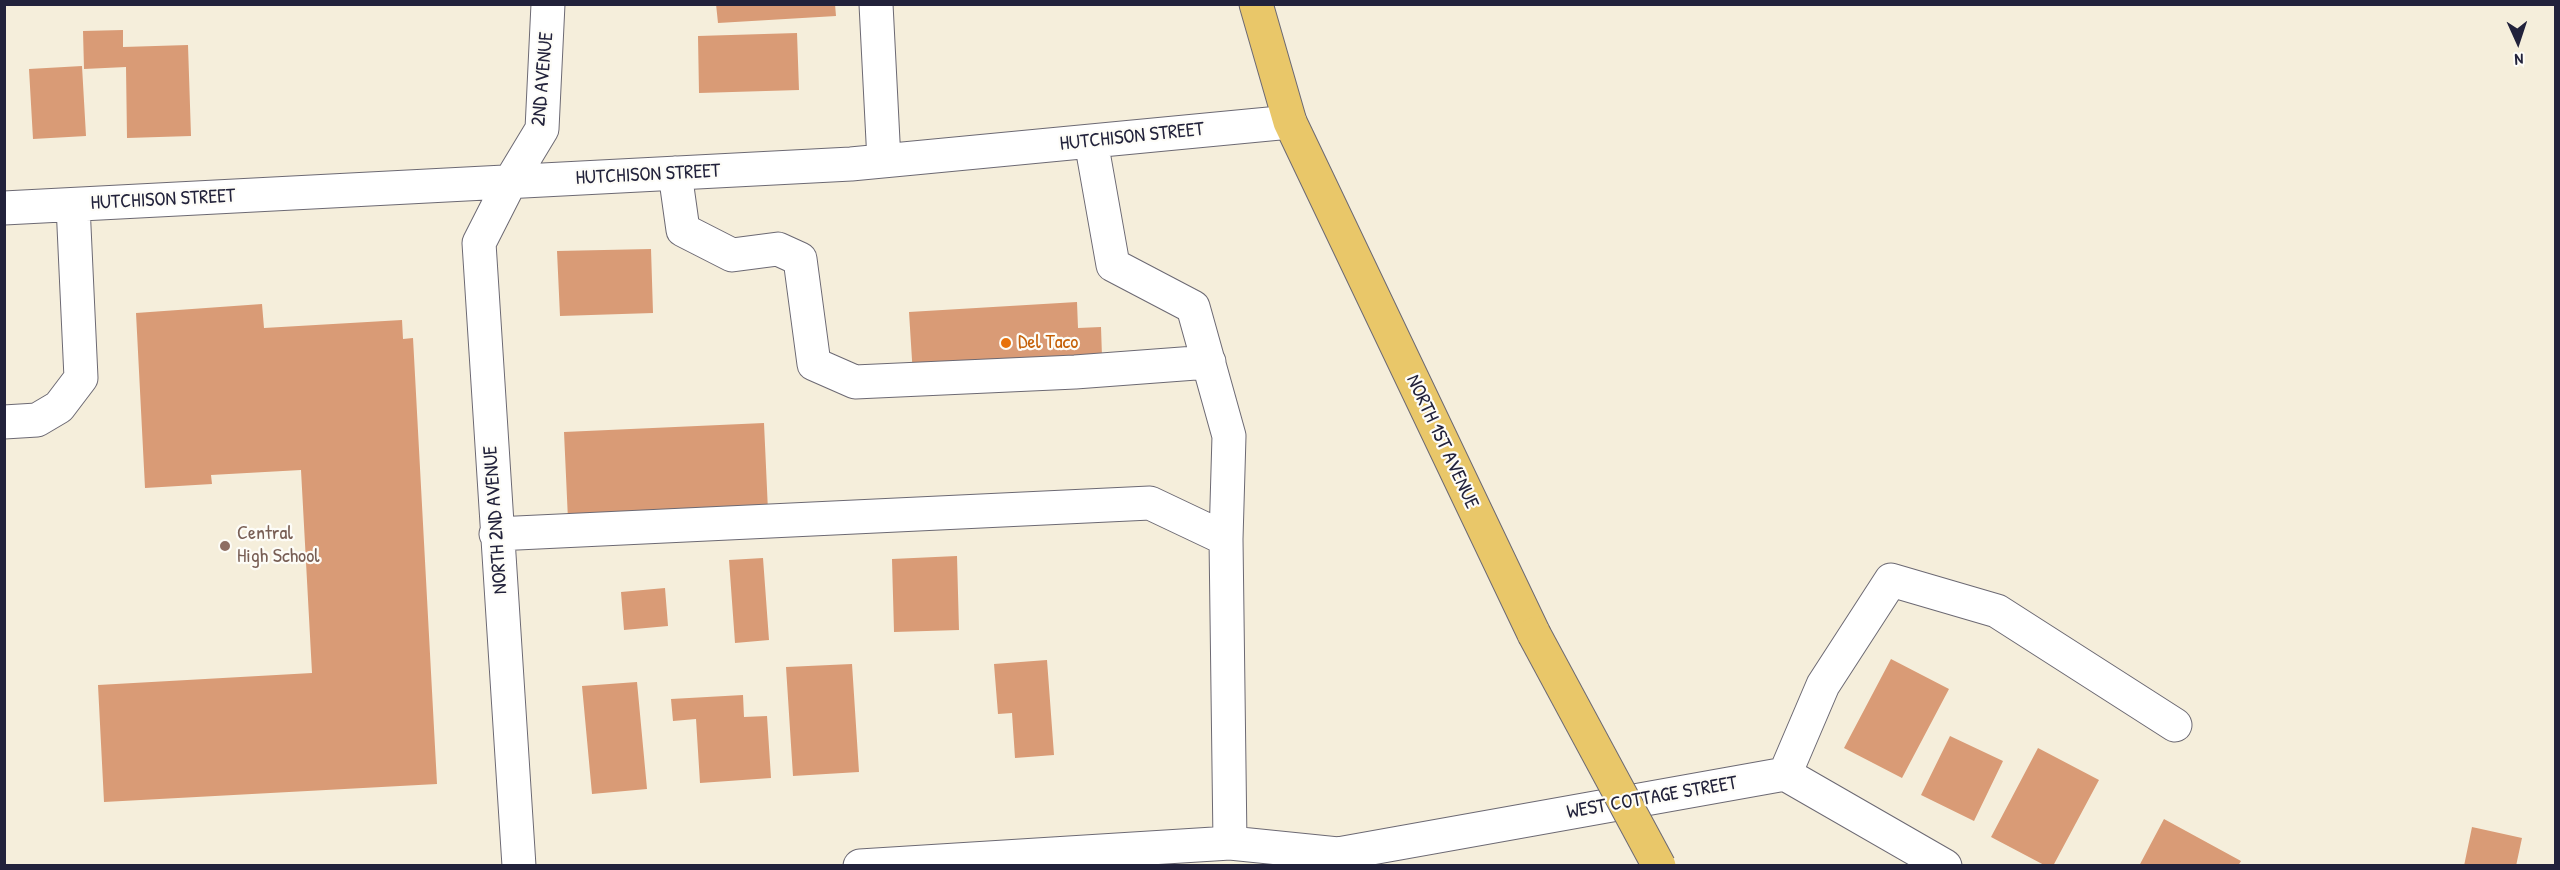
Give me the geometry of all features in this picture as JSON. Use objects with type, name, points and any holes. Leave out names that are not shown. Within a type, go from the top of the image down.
[{"type":"main road","name":"NORTH 1ST AVENUE","points":[[1256,4],[1290,122],[1534,634],[1659,866]]},
{"type":"street","name":"2ND AVENUE","points":[[510,182],[542,129],[548,4]]},
{"type":"street","points":[[876,4],[884,161]]},
{"type":"street","name":"HUTCHISON STREET","points":[[4,208],[884,161],[1290,122]]},
{"type":"street","points":[[1091,141],[1113,265],[1193,307],[1229,436],[1226,539],[1230,843]]},
{"type":"street","points":[[675,173],[683,230],[732,255],[778,249],[800,259],[814,364],[855,382],[1075,372],[1209,362]]},
{"type":"street","name":"NORTH 2ND AVENUE","points":[[510,182],[479,243],[519,866]]},
{"type":"street","points":[[4,422],[37,420],[59,408],[81,378],[73,205]]},
{"type":"street","points":[[496,534],[1150,503],[1226,539]]},
{"type":"street","points":[[1945,866],[1785,774],[1823,685],[1891,580],[1997,611],[2175,724]]},
{"type":"street","name":"WEST COTTAGE STREET","points":[[860,866],[1230,843],[1338,854],[1785,774]]},
{"type":"building","points":[[716,4],[835,4],[836,16],[718,23]]},
{"type":"building","points":[[123,30],[123,47],[188,45],[191,136],[127,138],[126,67],[84,69],[83,31]]},
{"type":"building","points":[[797,33],[799,90],[699,93],[698,36]]},
{"type":"building","points":[[82,66],[86,136],[33,139],[29,69]]},
{"type":"building","points":[[651,249],[653,313],[560,316],[557,251]]},
{"type":"building","name":"Del Taco","points":[[1077,302],[1078,328],[1101,327],[1102,357],[913,376],[909,312]]},
{"type":"building","points":[[262,304],[264,328],[402,320],[403,339],[413,338],[437,784],[104,802],[98,685],[312,673],[301,470],[211,475],[212,484],[145,488],[136,313]]},
{"type":"building","points":[[764,423],[768,511],[568,520],[564,432]]},
{"type":"building","points":[[957,556],[959,630],[894,632],[892,559]]},
{"type":"building","points":[[763,558],[769,640],[735,643],[729,560]]},
{"type":"building","points":[[665,588],[668,626],[624,630],[621,592]]},
{"type":"building","points":[[1891,659],[1949,689],[1902,778],[1844,748]]},
{"type":"building","points":[[1047,660],[1054,755],[1015,758],[1012,713],[998,714],[994,664]]},
{"type":"building","points":[[852,664],[859,772],[793,776],[786,667]]},
{"type":"building","points":[[637,682],[647,789],[592,794],[582,686]]},
{"type":"building","points":[[743,695],[744,717],[767,716],[771,778],[700,783],[696,719],[673,721],[671,699]]},
{"type":"building","points":[[1950,736],[2003,761],[1974,821],[1921,795]]},
{"type":"building","points":[[2038,748],[2099,780],[2053,866],[2046,866],[1991,837]]},
{"type":"building","points":[[2164,819],[2241,861],[2238,866],[2139,866]]},
{"type":"building","points":[[2472,827],[2522,838],[2516,866],[2464,866]]},
{"type":"place","name":"Del Taco","points":[[1006,343]]},
{"type":"place","name":"Central High School","points":[[225,546]]}]
